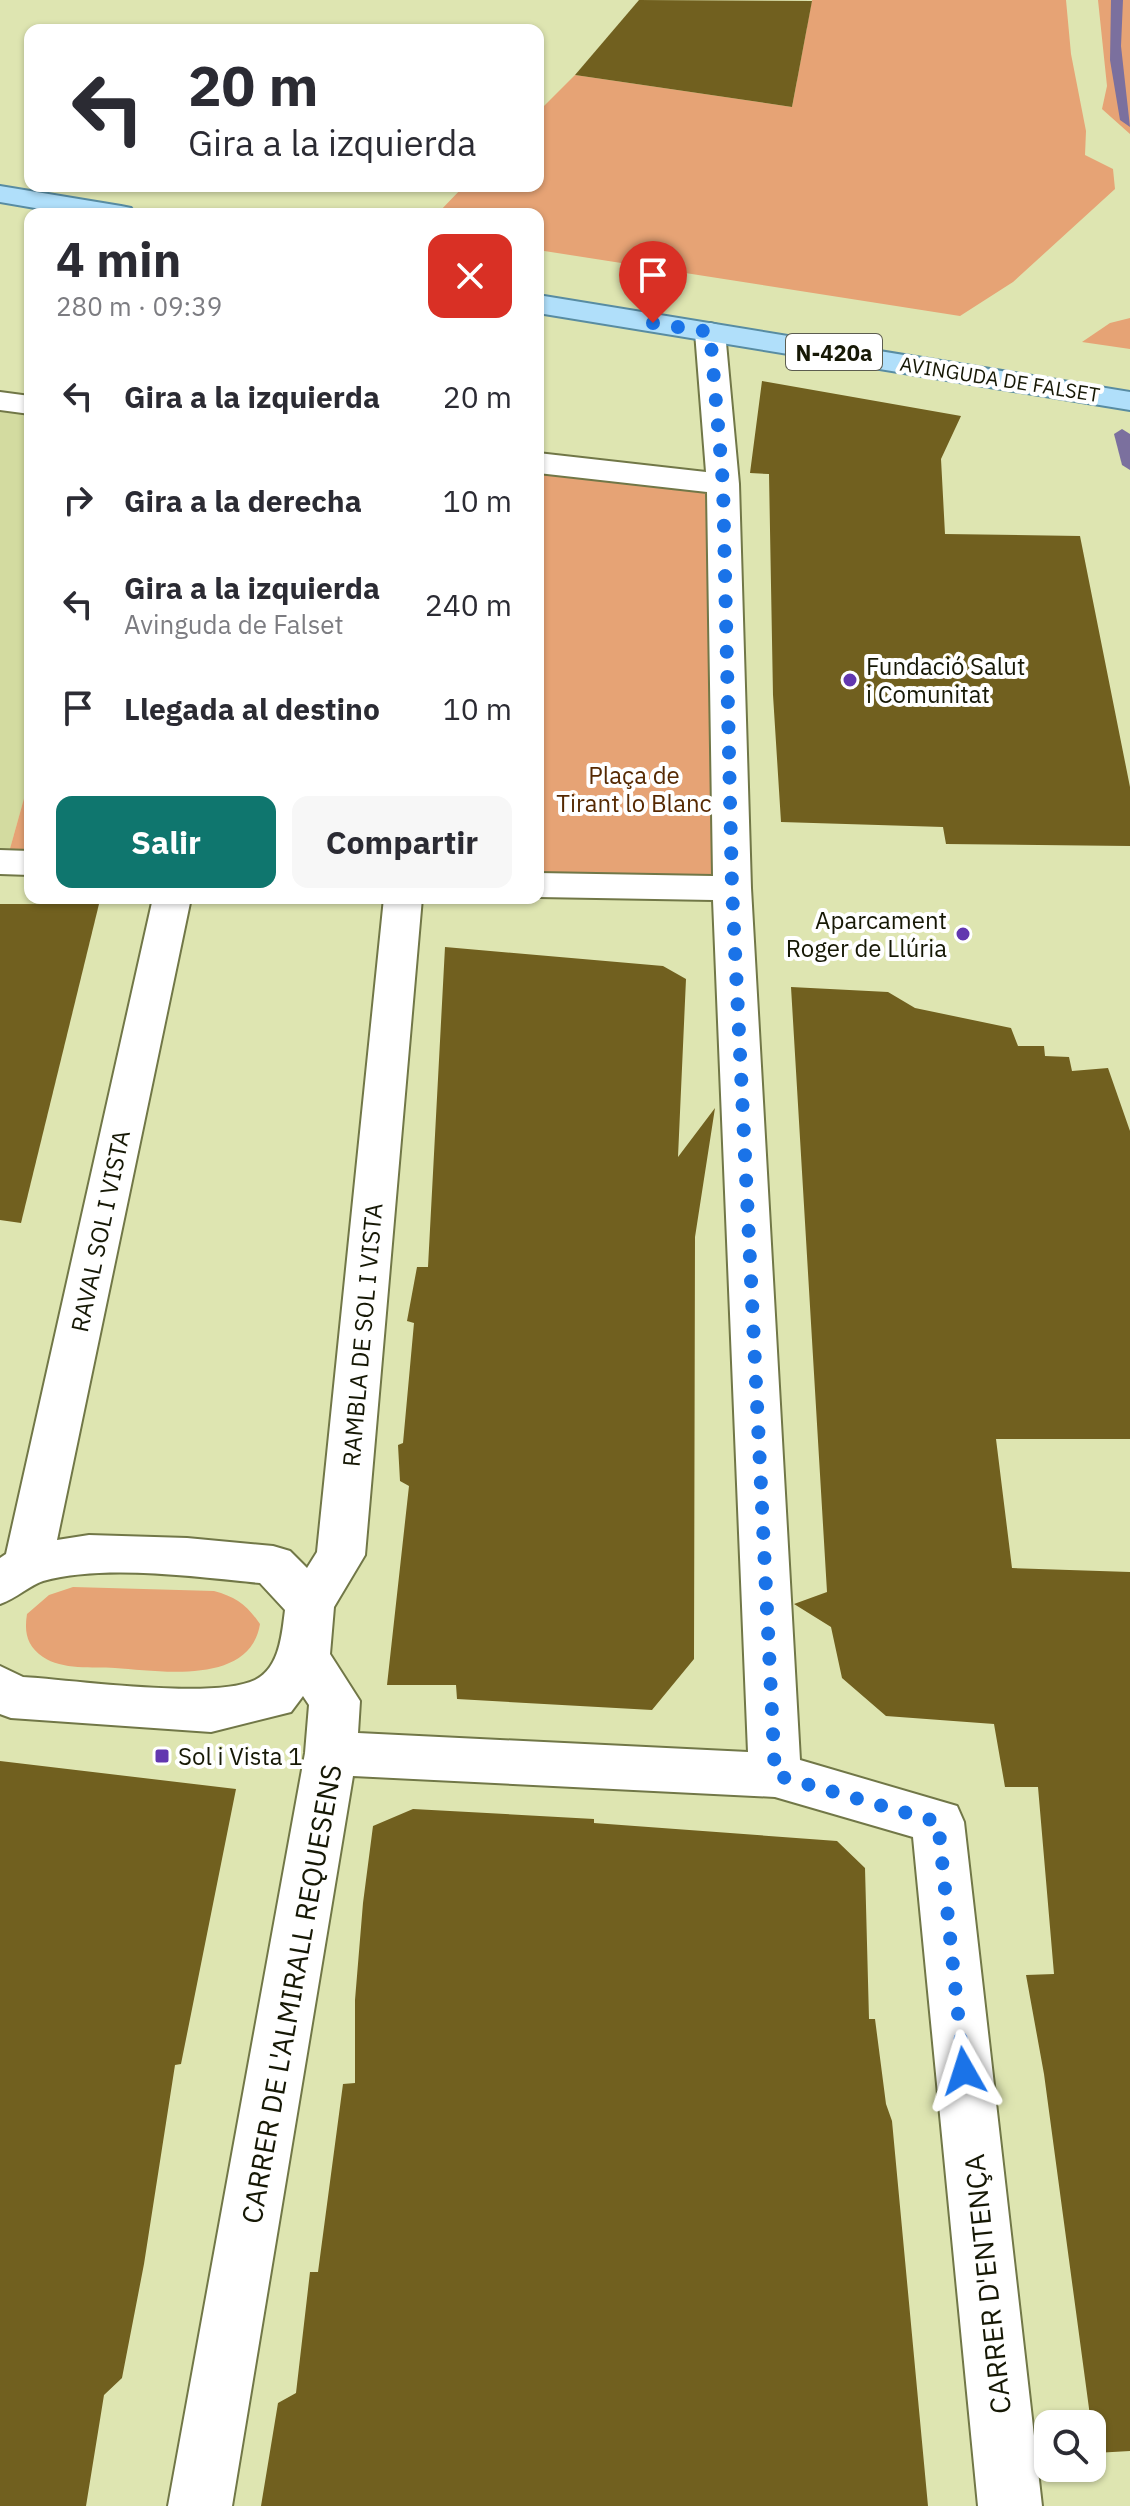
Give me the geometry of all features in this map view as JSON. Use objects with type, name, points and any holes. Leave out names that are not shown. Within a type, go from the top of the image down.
[{"type":"main road","points":[[0,194],[85,208]]},
{"type":"main road","points":[[0,215],[24,219]]},
{"type":"main road","name":"AVINGUDA DE FALSET","points":[[544,283],[1130,379]]},
{"type":"main road","name":"AVINGUDA DE FALSET","points":[[544,305],[1130,401]]},
{"type":"street","points":[[710,332],[723,484],[732,888],[775,1775]]},
{"type":"street","points":[[0,401],[24,404]]},
{"type":"street","points":[[544,464],[723,484]]},
{"type":"street","points":[[0,862],[24,863]]},
{"type":"street","points":[[544,885],[732,888]]},
{"type":"street","name":"RAVAL SOL I VISTA","points":[[14,1574],[171,904]]},
{"type":"street","name":"RAMBLA DE SOL I VISTA","points":[[304,1658],[310,1604],[341,1555],[402,904]]},
{"type":"street","points":[[14,1574],[89,1554],[187,1557],[273,1565],[310,1604]]},
{"type":"street","points":[[0,1687],[11,1697],[211,1711],[273,1697],[304,1658],[335,1701],[331,1753]]},
{"type":"street","name":"CARRER DE L'ALMIRALL REQUESENS","points":[[200,2506],[331,1753],[775,1775],[938,1822]]},
{"type":"street","name":"CARRER D'ENTENÇA","points":[[938,1822],[1010,2506]]},
{"type":"shaded area","points":[[0,401],[24,404],[24,798],[6,863],[0,862]]},
{"type":"green space","points":[[812,0],[1066,0],[1071,54],[1086,131],[1085,155],[1113,169],[1115,189],[1013,282],[960,316],[544,251],[544,208],[443,208],[458,192],[544,192],[544,106],[575,75],[792,107]]},
{"type":"green space","points":[[1098,0],[1130,0],[1130,134],[1102,109],[1107,86]]},
{"type":"green space","points":[[1130,318],[1130,349],[1082,342],[1110,323]]},
{"type":"green space","name":"Plaça de Tirant lo Blanc","points":[[544,464],[723,484],[732,888],[544,885]]},
{"type":"green space","points":[[24,798],[24,863],[6,863]]},
{"type":"green space","points":[[73,1587],[214,1591],[240,1603],[260,1624],[253,1644],[239,1657],[222,1666],[178,1672],[68,1666],[43,1657],[33,1648],[26,1621],[27,1614],[49,1595]]},
{"type":"building","points":[[639,0],[812,1],[792,107],[575,75]]},
{"type":"building","points":[[762,381],[961,416],[941,459],[945,534],[1080,536],[1130,787],[1130,846],[946,844],[943,827],[781,822],[773,695],[769,474],[750,473]]},
{"type":"building","points":[[0,904],[99,904],[21,1223],[0,1220]]},
{"type":"building","points":[[445,947],[663,966],[686,979],[678,1157],[715,1108],[695,1237],[694,1659],[652,1710],[457,1699],[456,1685],[387,1685],[409,1486],[400,1481],[398,1445],[403,1443],[414,1323],[407,1321],[417,1267],[428,1267]]},
{"type":"building","points":[[791,987],[888,992],[915,1008],[1011,1028],[1018,1046],[1044,1046],[1045,1056],[1069,1057],[1072,1071],[1108,1068],[1130,1131],[1130,1439],[996,1439],[1012,1568],[1130,1572],[1130,2451],[1106,2452],[1106,2410],[1089,2410],[1044,2074],[1026,1975],[1054,1974],[1038,1787],[1005,1787],[994,1724],[886,1716],[842,1678],[831,1627],[794,1604],[827,1592]]},
{"type":"building","points":[[0,1761],[236,1789],[181,2064],[175,2065],[144,2264],[122,2378],[104,2395],[86,2506],[0,2506]]},
{"type":"building","points":[[413,1809],[594,1819],[594,1823],[837,1841],[865,1868],[869,2019],[875,2019],[886,2104],[892,2121],[928,2506],[261,2506],[278,2403],[296,2393],[310,2272],[318,2272],[343,2084],[355,2083],[355,2000],[373,1826]]},
{"type":"waterway","points":[[1117,0],[1116,60],[1123,105],[1130,123]]},
{"type":"waterway","points":[[1122,434],[1130,465]]},
{"type":"place","name":"Fundació Salut i Comunitat","points":[[850,680]]},
{"type":"place","name":"Aparcament Roger de Llúria","points":[[963,934]]},
{"type":"place","name":"Sol i Vista 1","points":[[162,1756]]},
{"type":"route","points":[[653,323],[710,332],[723,484],[732,888],[775,1775],[938,1822],[964,2071]]}]
